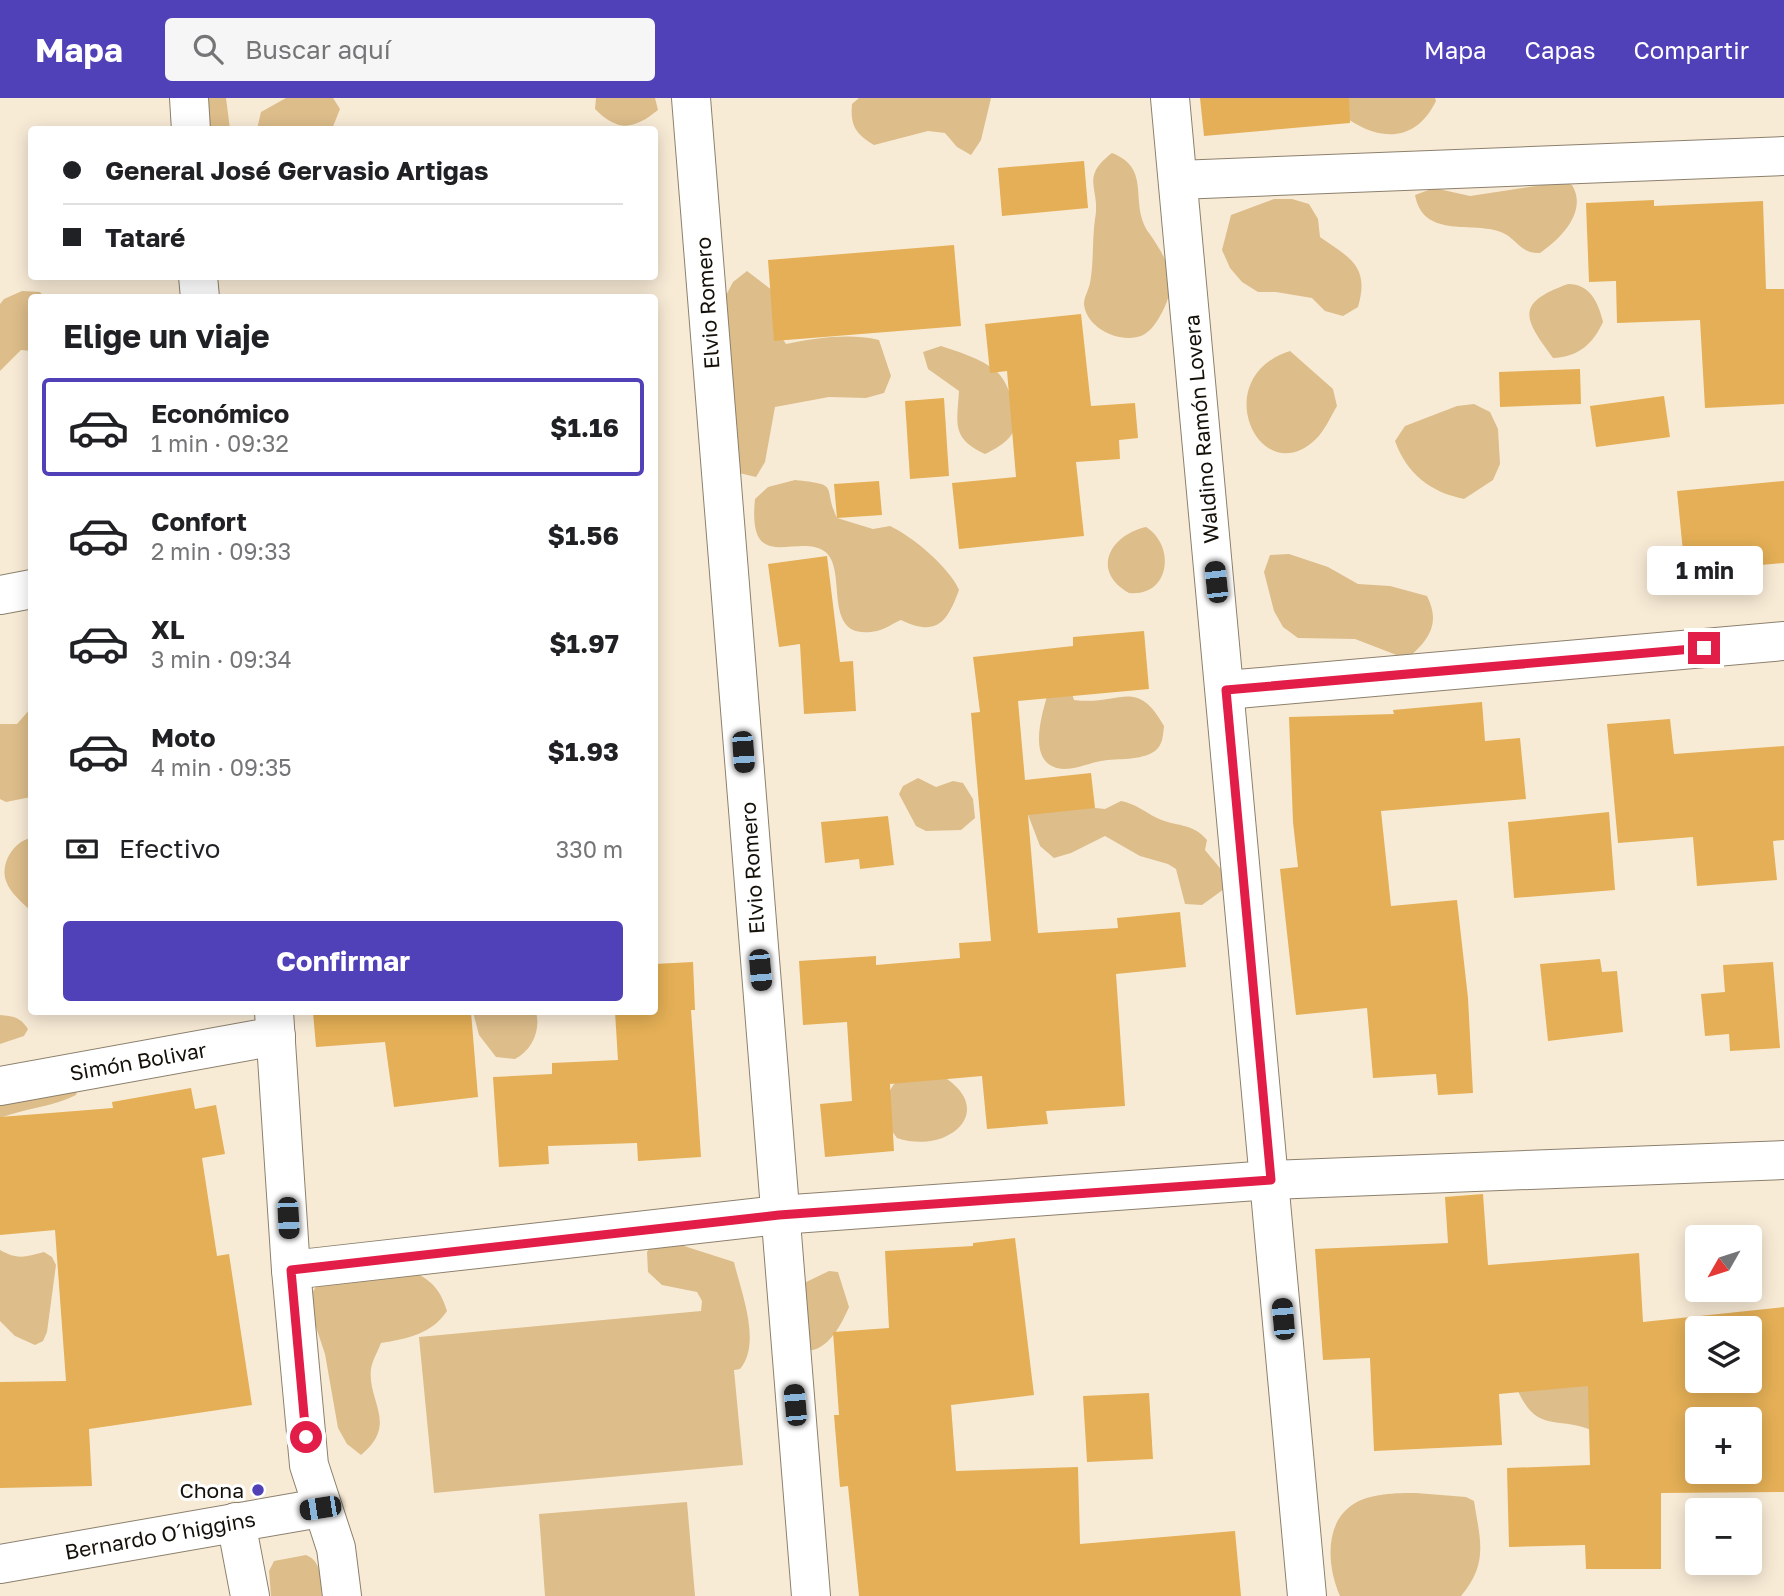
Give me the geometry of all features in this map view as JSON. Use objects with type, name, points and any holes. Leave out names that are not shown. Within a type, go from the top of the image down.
[{"type":"street","points":[[189,98],[191,126]]},
{"type":"street","name":"Elvio Romero","points":[[691,98],[811,1596]]},
{"type":"street","name":"Waldino Ramón Lovera","points":[[1170,98],[1307,1596]]},
{"type":"street","points":[[1178,180],[1784,156]]},
{"type":"street","points":[[0,595],[28,590]]},
{"type":"street","points":[[1226,690],[1784,641]]},
{"type":"street","points":[[275,1024],[291,1270],[309,1465],[320,1508],[335,1548],[342,1596]]},
{"type":"street","name":"Simón Bolivar","points":[[0,1086],[275,1024]]},
{"type":"street","points":[[291,1270],[779,1215],[1271,1180],[1784,1160]]},
{"type":"street","name":"Bernardo O´higgins","points":[[0,1564],[320,1508]]},
{"type":"street","points":[[236,1522],[250,1596]]},
{"type":"shaded area","points":[[202,98],[226,98],[230,126],[203,126]]},
{"type":"shaded area","points":[[286,98],[333,98],[340,109],[333,126],[258,126],[261,112]]},
{"type":"shaded area","points":[[596,98],[655,98],[658,110],[633,125],[618,125],[595,109]]},
{"type":"shaded area","points":[[859,98],[991,98],[981,140],[971,155],[957,147],[945,133],[928,131],[874,145],[859,133],[853,124],[852,104]]},
{"type":"shaded area","points":[[1324,98],[1435,98],[1436,101],[1425,118],[1412,129],[1397,134],[1382,134],[1352,121]]},
{"type":"shaded area","points":[[1112,153],[1132,168],[1136,177],[1143,222],[1170,273],[1169,293],[1160,316],[1148,332],[1129,338],[1112,335],[1096,326],[1090,320],[1084,304],[1092,267],[1096,208],[1094,177],[1102,162]]},
{"type":"shaded area","points":[[1563,182],[1572,185],[1577,205],[1564,232],[1540,253],[1527,251],[1498,231],[1437,223],[1427,218],[1415,195],[1434,188],[1470,196]]},
{"type":"shaded area","points":[[1274,199],[1292,199],[1309,204],[1318,219],[1320,237],[1348,258],[1359,272],[1361,293],[1358,307],[1343,316],[1325,311],[1312,298],[1258,292],[1242,282],[1230,268],[1222,250],[1231,215]]},
{"type":"shaded area","points":[[747,271],[776,293],[776,329],[786,344],[844,337],[879,340],[891,376],[884,393],[866,398],[829,397],[775,407],[765,462],[756,477],[739,473],[724,299],[733,282]]},
{"type":"shaded area","points":[[1568,284],[1582,287],[1592,296],[1603,322],[1584,348],[1570,355],[1553,358],[1535,332],[1529,313],[1539,298]]},
{"type":"shaded area","points":[[22,291],[42,294],[28,294],[28,351],[21,350],[0,371],[0,304],[4,299]]},
{"type":"shaded area","points":[[941,346],[990,366],[1001,377],[1009,391],[1016,418],[1013,432],[1002,444],[985,454],[966,442],[958,429],[959,391],[928,369],[923,352]]},
{"type":"shaded area","points":[[1290,351],[1333,389],[1337,406],[1316,439],[1295,452],[1276,452],[1261,442],[1250,425],[1247,405],[1251,384],[1265,365]]},
{"type":"shaded area","points":[[1474,404],[1490,412],[1498,429],[1500,464],[1493,480],[1464,499],[1441,492],[1421,480],[1406,463],[1395,441],[1405,426],[1457,406]]},
{"type":"shaded area","points":[[795,480],[825,486],[837,518],[873,529],[890,526],[909,537],[929,554],[948,572],[959,590],[945,618],[932,627],[913,625],[901,620],[877,631],[859,632],[847,626],[838,602],[835,572],[824,551],[813,547],[766,545],[759,537],[755,523],[755,499],[768,487]]},
{"type":"shaded area","points":[[1146,527],[1156,535],[1162,546],[1164,569],[1153,587],[1143,592],[1129,593],[1110,575],[1109,555],[1123,538]]},
{"type":"shaded area","points":[[1289,554],[1328,567],[1358,584],[1390,586],[1427,596],[1433,623],[1427,638],[1407,659],[1355,639],[1298,638],[1283,627],[1274,611],[1264,572],[1270,555]]},
{"type":"shaded area","points":[[1068,681],[1074,700],[1090,701],[1126,696],[1145,702],[1164,726],[1158,749],[1136,758],[1101,761],[1069,769],[1052,766],[1044,760],[1039,740],[1047,696]]},
{"type":"shaded area","points":[[28,711],[28,798],[6,802],[0,799],[0,724],[17,724]]},
{"type":"shaded area","points":[[918,778],[936,787],[953,781],[963,783],[973,799],[975,818],[961,830],[926,831],[916,826],[899,794],[903,786]]},
{"type":"shaded area","points":[[1121,801],[1201,834],[1207,840],[1205,850],[1229,879],[1224,889],[1202,905],[1185,904],[1176,869],[1140,856],[1105,836],[1071,853],[1054,858],[1040,846],[1027,812],[1077,806],[1105,809]]},
{"type":"shaded area","points":[[28,839],[28,908],[10,890],[5,874],[10,854]]},
{"type":"shaded area","points":[[0,1015],[22,1022],[28,1029],[24,1036],[0,1044]]},
{"type":"shaded area","points":[[474,1015],[536,1015],[534,1039],[515,1059],[496,1057],[479,1035]]},
{"type":"shaded area","points":[[0,1076],[79,1085],[76,1095],[67,1099],[0,1118]]},
{"type":"shaded area","points":[[944,1077],[960,1090],[966,1104],[966,1116],[960,1127],[933,1141],[916,1142],[897,1138],[885,1122],[887,1099],[894,1085],[898,1080]]},
{"type":"shaded area","points":[[676,1240],[684,1246],[734,1262],[750,1332],[746,1358],[740,1369],[734,1370],[743,1465],[434,1493],[419,1337],[701,1311],[702,1301],[697,1292],[662,1285],[648,1272],[647,1252],[652,1245]]},
{"type":"shaded area","points":[[0,1250],[22,1257],[44,1252],[52,1257],[56,1265],[47,1332],[43,1341],[35,1345],[15,1336],[0,1321]]},
{"type":"shaded area","points":[[397,1263],[429,1281],[439,1293],[447,1311],[426,1330],[381,1343],[371,1369],[380,1423],[372,1444],[361,1455],[347,1444],[338,1428],[325,1354],[312,1315],[311,1295],[321,1278]]},
{"type":"shaded area","points":[[829,1271],[838,1272],[849,1307],[828,1341],[808,1351],[802,1284]]},
{"type":"shaded area","points":[[1600,1381],[1593,1431],[1581,1426],[1541,1419],[1533,1414],[1518,1391]]},
{"type":"shaded area","points":[[1416,1493],[1466,1497],[1474,1501],[1480,1551],[1476,1573],[1470,1584],[1461,1596],[1340,1596],[1333,1573],[1331,1548],[1332,1535],[1343,1514],[1352,1505],[1366,1498],[1383,1494]]},
{"type":"shaded area","points":[[687,1502],[695,1596],[545,1596],[539,1514]]},
{"type":"shaded area","points":[[306,1555],[318,1567],[322,1596],[271,1596],[269,1571],[274,1561]]},
{"type":"building","points":[[1200,98],[1349,98],[1350,123],[1204,136]]},
{"type":"building","points":[[1084,161],[1088,208],[1002,216],[998,168]]},
{"type":"building","points":[[1654,200],[1654,206],[1763,201],[1766,289],[1784,289],[1784,404],[1705,408],[1700,320],[1617,323],[1616,281],[1589,282],[1586,203]]},
{"type":"building","points":[[954,245],[961,326],[774,341],[768,260]]},
{"type":"building","points":[[1081,314],[1091,406],[1135,403],[1138,438],[1119,440],[1120,459],[1076,462],[1084,536],[959,549],[952,483],[1016,477],[1007,371],[990,373],[985,324]]},
{"type":"building","points":[[1580,369],[1581,404],[1500,407],[1499,372]]},
{"type":"building","points":[[1664,396],[1670,437],[1596,447],[1590,406]]},
{"type":"building","points":[[944,398],[949,476],[910,479],[905,401]]},
{"type":"building","points":[[879,481],[882,515],[837,518],[834,484]]},
{"type":"building","points":[[1784,481],[1784,563],[1685,572],[1677,491]]},
{"type":"building","points":[[827,556],[840,662],[853,661],[856,711],[804,714],[800,644],[779,647],[768,564]]},
{"type":"building","points":[[1144,631],[1149,689],[1018,701],[1025,780],[1091,773],[1095,808],[1028,815],[1038,933],[1118,928],[1117,918],[1180,912],[1186,967],[1116,974],[1125,1106],[1046,1111],[1048,1124],[987,1129],[982,1076],[890,1084],[894,1151],[825,1157],[820,1104],[852,1101],[847,1022],[803,1025],[799,961],[876,956],[876,965],[960,958],[959,943],[991,941],[971,713],[980,712],[973,657],[1073,646],[1073,637]]},
{"type":"building","points":[[1482,702],[1485,741],[1520,738],[1526,799],[1381,811],[1391,906],[1457,900],[1468,998],[1473,1093],[1438,1095],[1436,1074],[1373,1078],[1367,1008],[1296,1015],[1280,869],[1298,867],[1293,822],[1289,717],[1394,714],[1393,710]]},
{"type":"building","points":[[1670,719],[1674,754],[1784,746],[1784,840],[1773,841],[1777,880],[1697,886],[1693,837],[1618,843],[1607,724]]},
{"type":"building","points":[[1609,812],[1615,890],[1514,898],[1508,822]]},
{"type":"building","points":[[888,816],[894,865],[860,869],[859,859],[825,863],[821,822]]},
{"type":"building","points":[[1600,959],[1602,972],[1617,971],[1623,1032],[1548,1041],[1540,964]]},
{"type":"building","points":[[693,962],[695,1010],[691,1010],[701,1157],[638,1161],[637,1143],[548,1146],[549,1164],[499,1167],[493,1077],[552,1074],[552,1063],[618,1060],[615,1015],[658,1015],[658,964]]},
{"type":"building","points":[[1773,962],[1780,1048],[1730,1051],[1729,1034],[1705,1036],[1701,994],[1725,992],[1723,965]]},
{"type":"building","points":[[313,1015],[471,1015],[478,1097],[394,1107],[385,1042],[316,1047]]},
{"type":"building","points":[[191,1088],[195,1109],[216,1105],[225,1154],[202,1158],[217,1256],[229,1254],[252,1405],[89,1429],[92,1486],[0,1488],[0,1382],[66,1381],[55,1230],[0,1235],[0,1117],[113,1108],[112,1102]]},
{"type":"building","points":[[1483,1194],[1488,1265],[1639,1253],[1643,1322],[1685,1318],[1685,1393],[1762,1393],[1762,1316],[1699,1316],[1784,1307],[1784,1492],[1661,1493],[1661,1569],[1586,1569],[1585,1545],[1509,1547],[1507,1468],[1590,1465],[1588,1386],[1499,1394],[1502,1445],[1374,1451],[1370,1358],[1323,1360],[1315,1249],[1448,1243],[1445,1197]]},
{"type":"building","points":[[1015,1238],[1034,1395],[951,1405],[956,1471],[1078,1467],[1080,1544],[1235,1531],[1241,1596],[859,1596],[848,1486],[840,1487],[834,1415],[839,1415],[833,1332],[889,1328],[885,1251],[973,1246],[973,1243]]},
{"type":"building","points":[[1149,1393],[1153,1459],[1087,1462],[1083,1396]]},
{"type":"place","name":"Chona","points":[[258,1490]]},
{"type":"route","points":[[306,1437],[291,1270],[779,1215],[1271,1180],[1226,690],[1704,648]]}]
